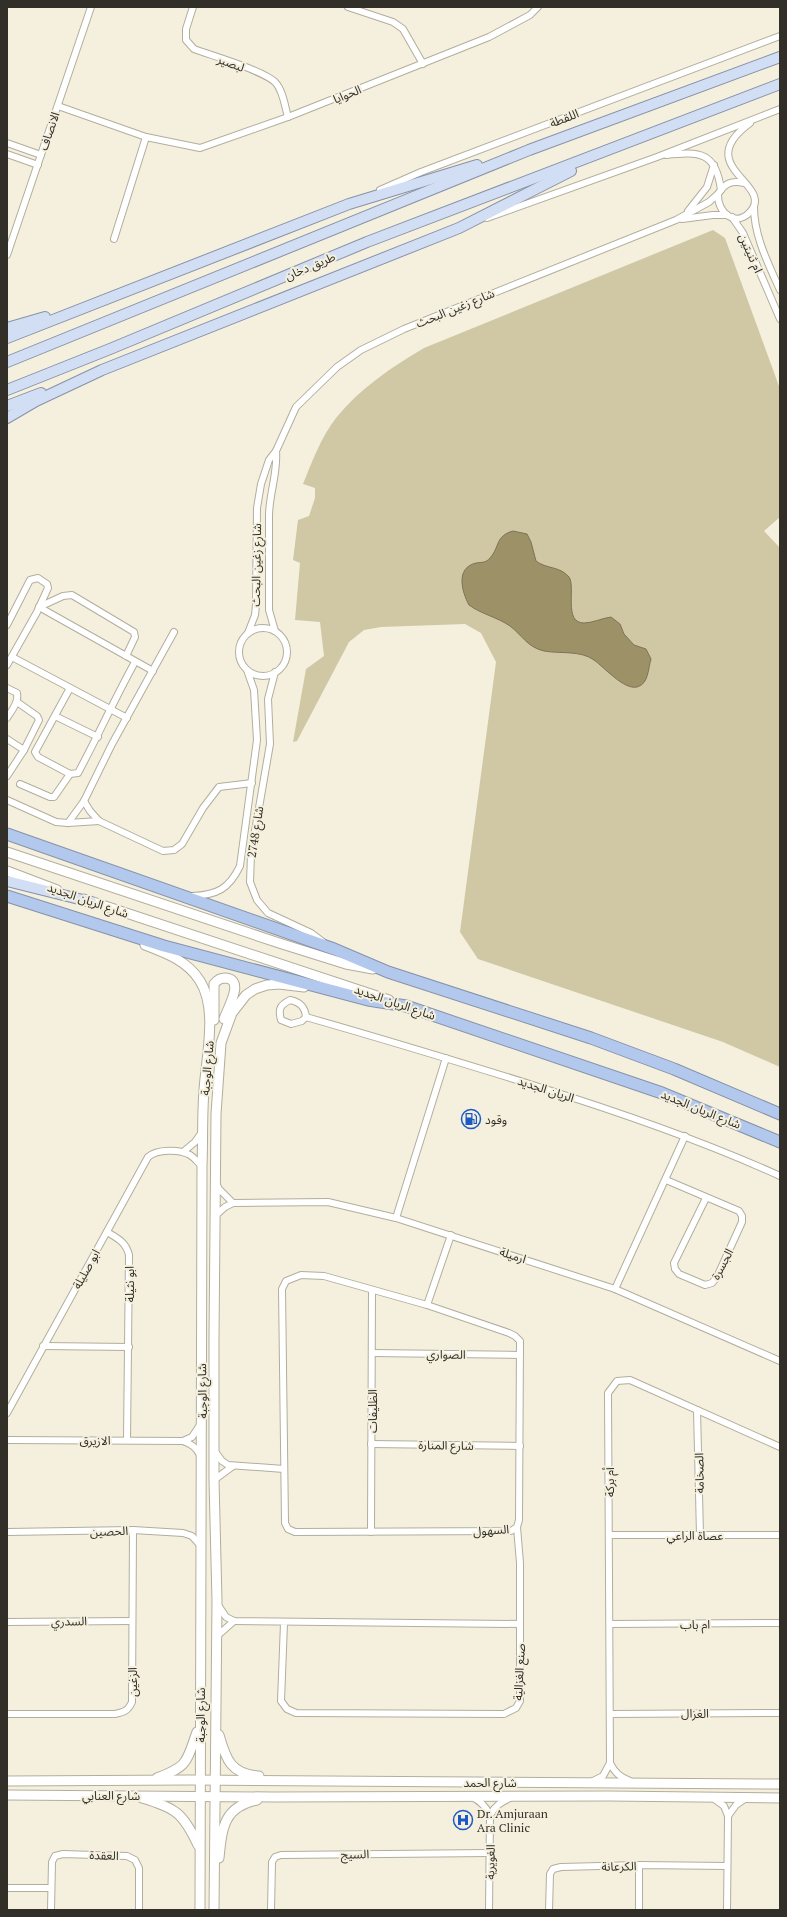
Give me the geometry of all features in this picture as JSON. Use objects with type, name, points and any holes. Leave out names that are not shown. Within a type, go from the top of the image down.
[{"type":"highway","points":[[7,834],[334,950],[388,972]]},
{"type":"highway","points":[[7,896],[164,946],[368,1000],[406,1006]]},
{"type":"highway","name":"شارع الريان الجديد","points":[[388,972],[591,1038],[674,1069],[780,1114]]},
{"type":"highway","name":"شارع الريان الجديد","points":[[406,1006],[662,1093],[780,1142]]},
{"type":"main road","name":"اللقطة","points":[[529,150],[780,57]]},
{"type":"main road","points":[[7,406],[102,370],[459,228],[615,148],[780,84]]},
{"type":"main road","name":"طريق دخان","points":[[7,390],[110,349],[367,242],[615,148]]},
{"type":"main road","points":[[7,338],[349,204],[529,150]]},
{"type":"main road","name":"طريق دخان","points":[[7,362],[529,150]]},
{"type":"main road","points":[[7,328],[114,296]]},
{"type":"main road","points":[[7,418],[36,401],[102,370]]},
{"type":"main road","points":[[7,881],[91,902]]},
{"type":"street","name":"الانصاف","points":[[7,256],[91,7]]},
{"type":"street","name":"لبصير","points":[[194,7],[186,29],[186,40],[194,49],[264,75],[276,83],[282,96],[288,117]]},
{"type":"street","points":[[348,7],[393,22],[403,29],[423,64]]},
{"type":"street","name":"الحوايا","points":[[58,106],[146,137],[200,148],[288,117],[489,37],[530,15],[538,7]]},
{"type":"street","name":"اللقطة","points":[[349,204],[429,169],[780,36]]},
{"type":"street","points":[[459,228],[657,157],[780,109]]},
{"type":"street","points":[[657,157],[696,153],[708,158],[714,165],[719,179],[719,206],[729,216],[745,216],[754,206],[754,196],[752,191],[731,166],[728,150],[736,135],[758,117]]},
{"type":"street","points":[[114,239],[146,137]]},
{"type":"street","points":[[7,143],[41,154]]},
{"type":"street","points":[[7,154],[38,165]]},
{"type":"street","points":[[684,216],[707,186],[714,165]]},
{"type":"street","points":[[720,192],[731,182],[744,183]]},
{"type":"street","name":"شارع زغين البحث","points":[[248,633],[255,615],[256,605],[257,508],[262,484],[270,460],[276,451],[296,407],[337,367],[361,350],[404,329],[676,220],[709,202],[720,192]]},
{"type":"street","name":"ام ثنيتين","points":[[754,206],[756,228],[779,287],[768,290]]},
{"type":"street","name":"شارع زغين البحث","points":[[676,220],[703,216],[729,216]]},
{"type":"street","name":"ام ثنيتين","points":[[729,216],[743,233],[780,319]]},
{"type":"street","name":"شارع زغين البحث","points":[[275,631],[269,610],[269,502],[277,462],[276,451]]},
{"type":"street","points":[[7,625],[30,580],[33,578],[38,578],[47,584],[48,588],[39,607],[7,665]]},
{"type":"street","points":[[39,607],[63,596],[72,594],[134,632],[135,637],[126,656]]},
{"type":"street","points":[[39,607],[153,671]]},
{"type":"street","points":[[266,628],[275,631],[282,638],[287,653],[285,661],[275,672],[266,675],[256,674],[247,670],[240,660],[239,652],[240,645],[248,633],[256,629],[266,628]]},
{"type":"street","points":[[68,823],[84,800],[174,632]]},
{"type":"street","points":[[12,657],[127,718]]},
{"type":"street","points":[[70,688],[35,752],[38,757],[70,774],[78,773],[98,737],[110,709],[135,662]]},
{"type":"street","name":"شارع 2748","points":[[184,896],[214,893],[228,885],[240,866],[256,757],[257,724],[254,690],[247,670]]},
{"type":"street","name":"شارع 2748","points":[[275,672],[268,699],[270,730],[268,757],[251,854],[250,882],[252,891],[261,907],[268,913],[311,933],[334,950]]},
{"type":"street","points":[[7,688],[16,693],[17,702],[7,718]]},
{"type":"street","points":[[7,776],[24,750],[39,720],[17,702]]},
{"type":"street","points":[[55,716],[98,737]]},
{"type":"street","points":[[7,739],[24,750]]},
{"type":"street","points":[[256,757],[259,752],[262,751],[266,752],[268,757]]},
{"type":"street","points":[[20,784],[50,797],[54,797],[70,774]]},
{"type":"street","points":[[84,800],[90,812],[99,821],[163,851],[174,850],[182,844],[202,808],[219,787],[252,783]]},
{"type":"street","points":[[7,800],[56,822],[68,823],[99,821]]},
{"type":"street","name":"شارع الريان الجديد","points":[[7,852],[346,964],[388,972]]},
{"type":"street","name":"شارع الريان الجديد","points":[[7,871],[91,902],[406,1006]]},
{"type":"street","name":"شارع الوجبة","points":[[110,929],[129,939],[176,958],[194,973],[206,992],[211,1037],[204,1089],[202,1166],[202,1551],[200,1608],[200,1725],[214,1879],[214,1910]]},
{"type":"street","points":[[211,1037],[214,1027],[215,1012],[214,984],[219,979],[228,978],[234,982],[235,990],[224,1021],[221,1043]]},
{"type":"street","name":"شارع الوجبة","points":[[200,1910],[199,1848],[216,1724],[217,1601],[214,1480],[215,1181],[216,1114],[221,1043],[236,1006],[246,995],[255,990],[267,985],[279,984],[323,988]]},
{"type":"street","points":[[290,1000],[297,1001],[303,1008],[306,1017],[302,1022],[290,1024],[281,1020],[279,1011],[282,1004],[290,1000]]},
{"type":"street","name":"الريان الجديد","points":[[306,1017],[446,1058],[608,1109],[685,1136],[780,1176]]},
{"type":"street","points":[[396,1218],[446,1058]]},
{"type":"street","points":[[202,1166],[183,1152],[195,1142],[203,1130]]},
{"type":"street","points":[[615,1289],[685,1136]]},
{"type":"street","name":"ابو صليلة","points":[[7,1413],[148,1157],[152,1153],[158,1152],[183,1152]]},
{"type":"street","name":"الجسرة","points":[[666,1180],[739,1211],[742,1216],[742,1222],[717,1277],[712,1283],[705,1285],[679,1274],[675,1269],[674,1263],[706,1198]]},
{"type":"street","points":[[215,1181],[219,1189],[234,1203],[226,1207],[215,1216]]},
{"type":"street","name":"ارميلة","points":[[234,1203],[328,1202],[396,1218],[615,1289],[780,1361]]},
{"type":"street","name":"ابو نثيلة","points":[[107,1232],[128,1248],[129,1255],[127,1440]]},
{"type":"street","points":[[427,1305],[451,1235]]},
{"type":"street","name":"السهول","points":[[310,1275],[324,1276],[372,1290],[427,1305],[515,1336],[520,1341],[519,1520],[517,1527],[511,1531],[295,1532],[288,1529],[285,1523],[282,1289],[286,1281],[293,1277],[310,1275]]},
{"type":"street","name":"الظليفات","points":[[371,1532],[372,1290]]},
{"type":"street","points":[[43,1346],[129,1348]]},
{"type":"street","name":"الصواري","points":[[372,1353],[520,1355]]},
{"type":"street","name":"أم بركة","points":[[610,1763],[608,1393],[617,1381],[630,1380],[780,1447]]},
{"type":"street","name":"الصخامة","points":[[697,1410],[700,1535]]},
{"type":"street","points":[[182,1441],[192,1437],[199,1429],[202,1420]]},
{"type":"street","name":"الازيرق","points":[[7,1440],[182,1441]]},
{"type":"street","points":[[182,1441],[191,1444],[198,1450],[201,1459]]},
{"type":"street","name":"شارع المنارة","points":[[372,1444],[520,1446]]},
{"type":"street","points":[[214,1449],[222,1461],[233,1466],[284,1469]]},
{"type":"street","points":[[214,1480],[233,1466]]},
{"type":"street","points":[[217,1601],[220,1610],[234,1621],[284,1623],[520,1624],[520,1563],[517,1527]]},
{"type":"street","name":"الحصين","points":[[7,1532],[134,1530],[183,1533],[197,1539],[202,1551]]},
{"type":"street","name":"الزغين","points":[[7,1714],[115,1714],[126,1712],[132,1702],[134,1530]]},
{"type":"street","name":"عصاة الراعي","points":[[609,1535],[780,1536]]},
{"type":"street","points":[[200,1608],[206,1620],[207,1789],[210,1811],[210,1910]]},
{"type":"street","name":"السدري","points":[[7,1622],[132,1621]]},
{"type":"street","points":[[217,1636],[234,1621]]},
{"type":"street","name":"صنع الغزالية","points":[[284,1623],[281,1701],[287,1709],[296,1713],[504,1714],[511,1712],[516,1708],[520,1701],[520,1624]]},
{"type":"street","name":"ام باب","points":[[610,1624],[780,1623]]},
{"type":"street","name":"الغزال","points":[[610,1714],[780,1713]]},
{"type":"street","points":[[216,1724],[225,1756],[236,1769],[249,1775],[284,1777],[297,1781]]},
{"type":"street","points":[[151,1780],[177,1771],[184,1764],[189,1757],[200,1725]]},
{"type":"street","points":[[590,1782],[603,1776],[610,1763]]},
{"type":"street","points":[[610,1763],[613,1770],[619,1777],[633,1783]]},
{"type":"street","name":"شارع العنابي","points":[[7,1781],[151,1780],[207,1789]]},
{"type":"street","name":"شارع الحمد","points":[[207,1789],[297,1781],[780,1784]]},
{"type":"street","points":[[50,1796],[65,1790],[346,1787],[356,1786],[365,1782]]},
{"type":"street","name":"شارع العنابي","points":[[10,1797],[131,1795],[207,1789]]},
{"type":"street","name":"شارع الحمد","points":[[207,1789],[272,1797],[516,1796],[780,1798]]},
{"type":"street","points":[[131,1795],[159,1803],[174,1810],[188,1823],[199,1848]]},
{"type":"street","points":[[468,1796],[478,1800],[486,1807],[490,1815]]},
{"type":"street","points":[[490,1815],[494,1808],[501,1802],[516,1796]]},
{"type":"street","points":[[214,1879],[219,1859],[222,1828],[231,1814],[241,1805],[272,1797]]},
{"type":"street","points":[[713,1798],[724,1806],[728,1816],[727,1910]]},
{"type":"street","points":[[728,1816],[736,1806],[746,1798]]},
{"type":"street","name":"الغويرية","points":[[489,1910],[490,1815]]},
{"type":"street","name":"السيج","points":[[271,1910],[272,1862],[281,1854],[490,1853]]},
{"type":"street","name":"العقدة","points":[[51,1910],[52,1862],[55,1856],[63,1854],[127,1856],[135,1860],[139,1868],[140,1910]]},
{"type":"street","points":[[639,1865],[639,1910]]},
{"type":"street","name":"الكرعانة","points":[[549,1910],[550,1874],[553,1869],[561,1867],[639,1865],[727,1866]]},
{"type":"street","points":[[7,1888],[51,1888]]},
{"type":"shaded area","points":[[713,230],[725,238],[780,389],[780,517],[764,531],[780,548],[780,1067],[723,1042],[478,959],[460,932],[496,662],[481,633],[465,624],[381,627],[364,630],[349,642],[297,741],[293,742],[306,669],[324,656],[320,622],[295,620],[300,563],[293,560],[298,520],[309,516],[315,498],[315,488],[303,484],[321,441],[345,407],[377,379],[424,348]]},
{"type":"shaded area","points":[[513,531],[527,534],[531,542],[536,561],[540,564],[557,569],[569,577],[571,582],[572,611],[574,617],[578,621],[587,623],[611,617],[620,624],[624,634],[634,645],[646,649],[651,659],[644,683],[637,687],[626,685],[615,678],[594,660],[583,655],[550,652],[533,647],[510,626],[469,605],[464,594],[462,581],[465,570],[469,566],[488,560],[493,554],[500,539],[507,533]]},
{"type":"place","name":"وقود","points":[[471,1119]]},
{"type":"place","name":"Dr. Amjuraan Ara Clinic","points":[[463,1820]]}]
